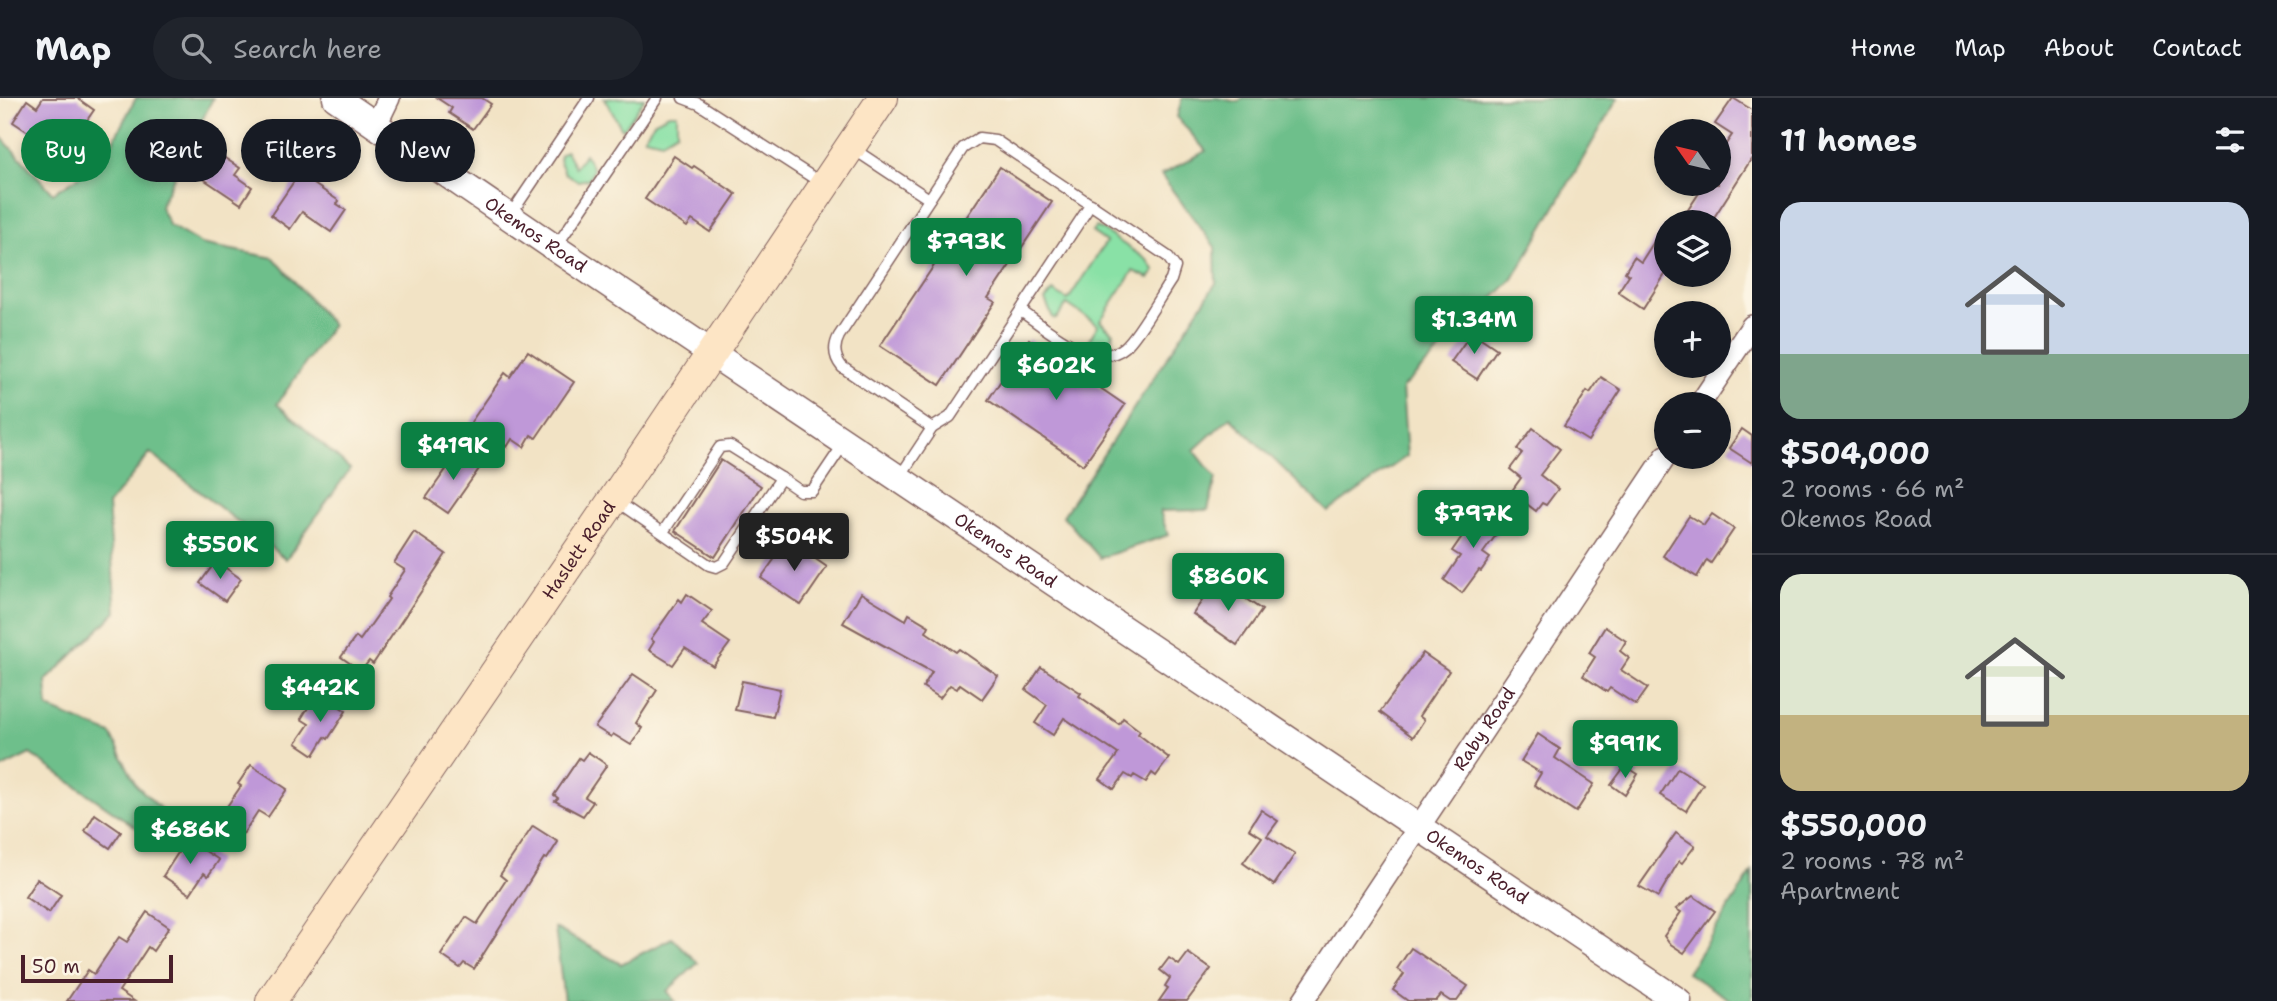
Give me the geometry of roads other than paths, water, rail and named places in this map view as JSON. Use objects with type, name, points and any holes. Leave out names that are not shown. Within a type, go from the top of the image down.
[{"type":"main road","name":"Haslett Road","points":[[271,1001],[614,500],[883,98]]},
{"type":"street","name":"Okemos Road","points":[[336,98],[375,124]]},
{"type":"street","points":[[379,119],[389,98]]},
{"type":"street","name":"Okemos Road","points":[[458,182],[1678,1001]]},
{"type":"street","points":[[1708,392],[1752,326]]},
{"type":"street","name":"Raby Road","points":[[1304,1001],[1657,469]]},
{"type":"lane","points":[[509,217],[589,98]]},
{"type":"lane","points":[[555,248],[657,98]]},
{"type":"lane","points":[[682,98],[699,104],[824,186]]},
{"type":"lane","points":[[932,428],[842,367],[835,348],[839,336],[929,199],[963,148],[973,141],[995,139],[1167,256],[1175,267],[1171,280],[1127,346],[1112,353],[1095,355],[1078,349],[1020,311]]},
{"type":"lane","points":[[850,147],[929,199]]},
{"type":"lane","points":[[899,478],[932,428],[950,417],[1091,204]]},
{"type":"lane","points":[[663,533],[688,503],[707,473],[716,451],[725,445],[734,448],[800,491],[812,491],[845,442]]},
{"type":"lane","points":[[614,500],[709,565],[716,567],[724,563],[736,535],[756,505],[781,478]]}]
